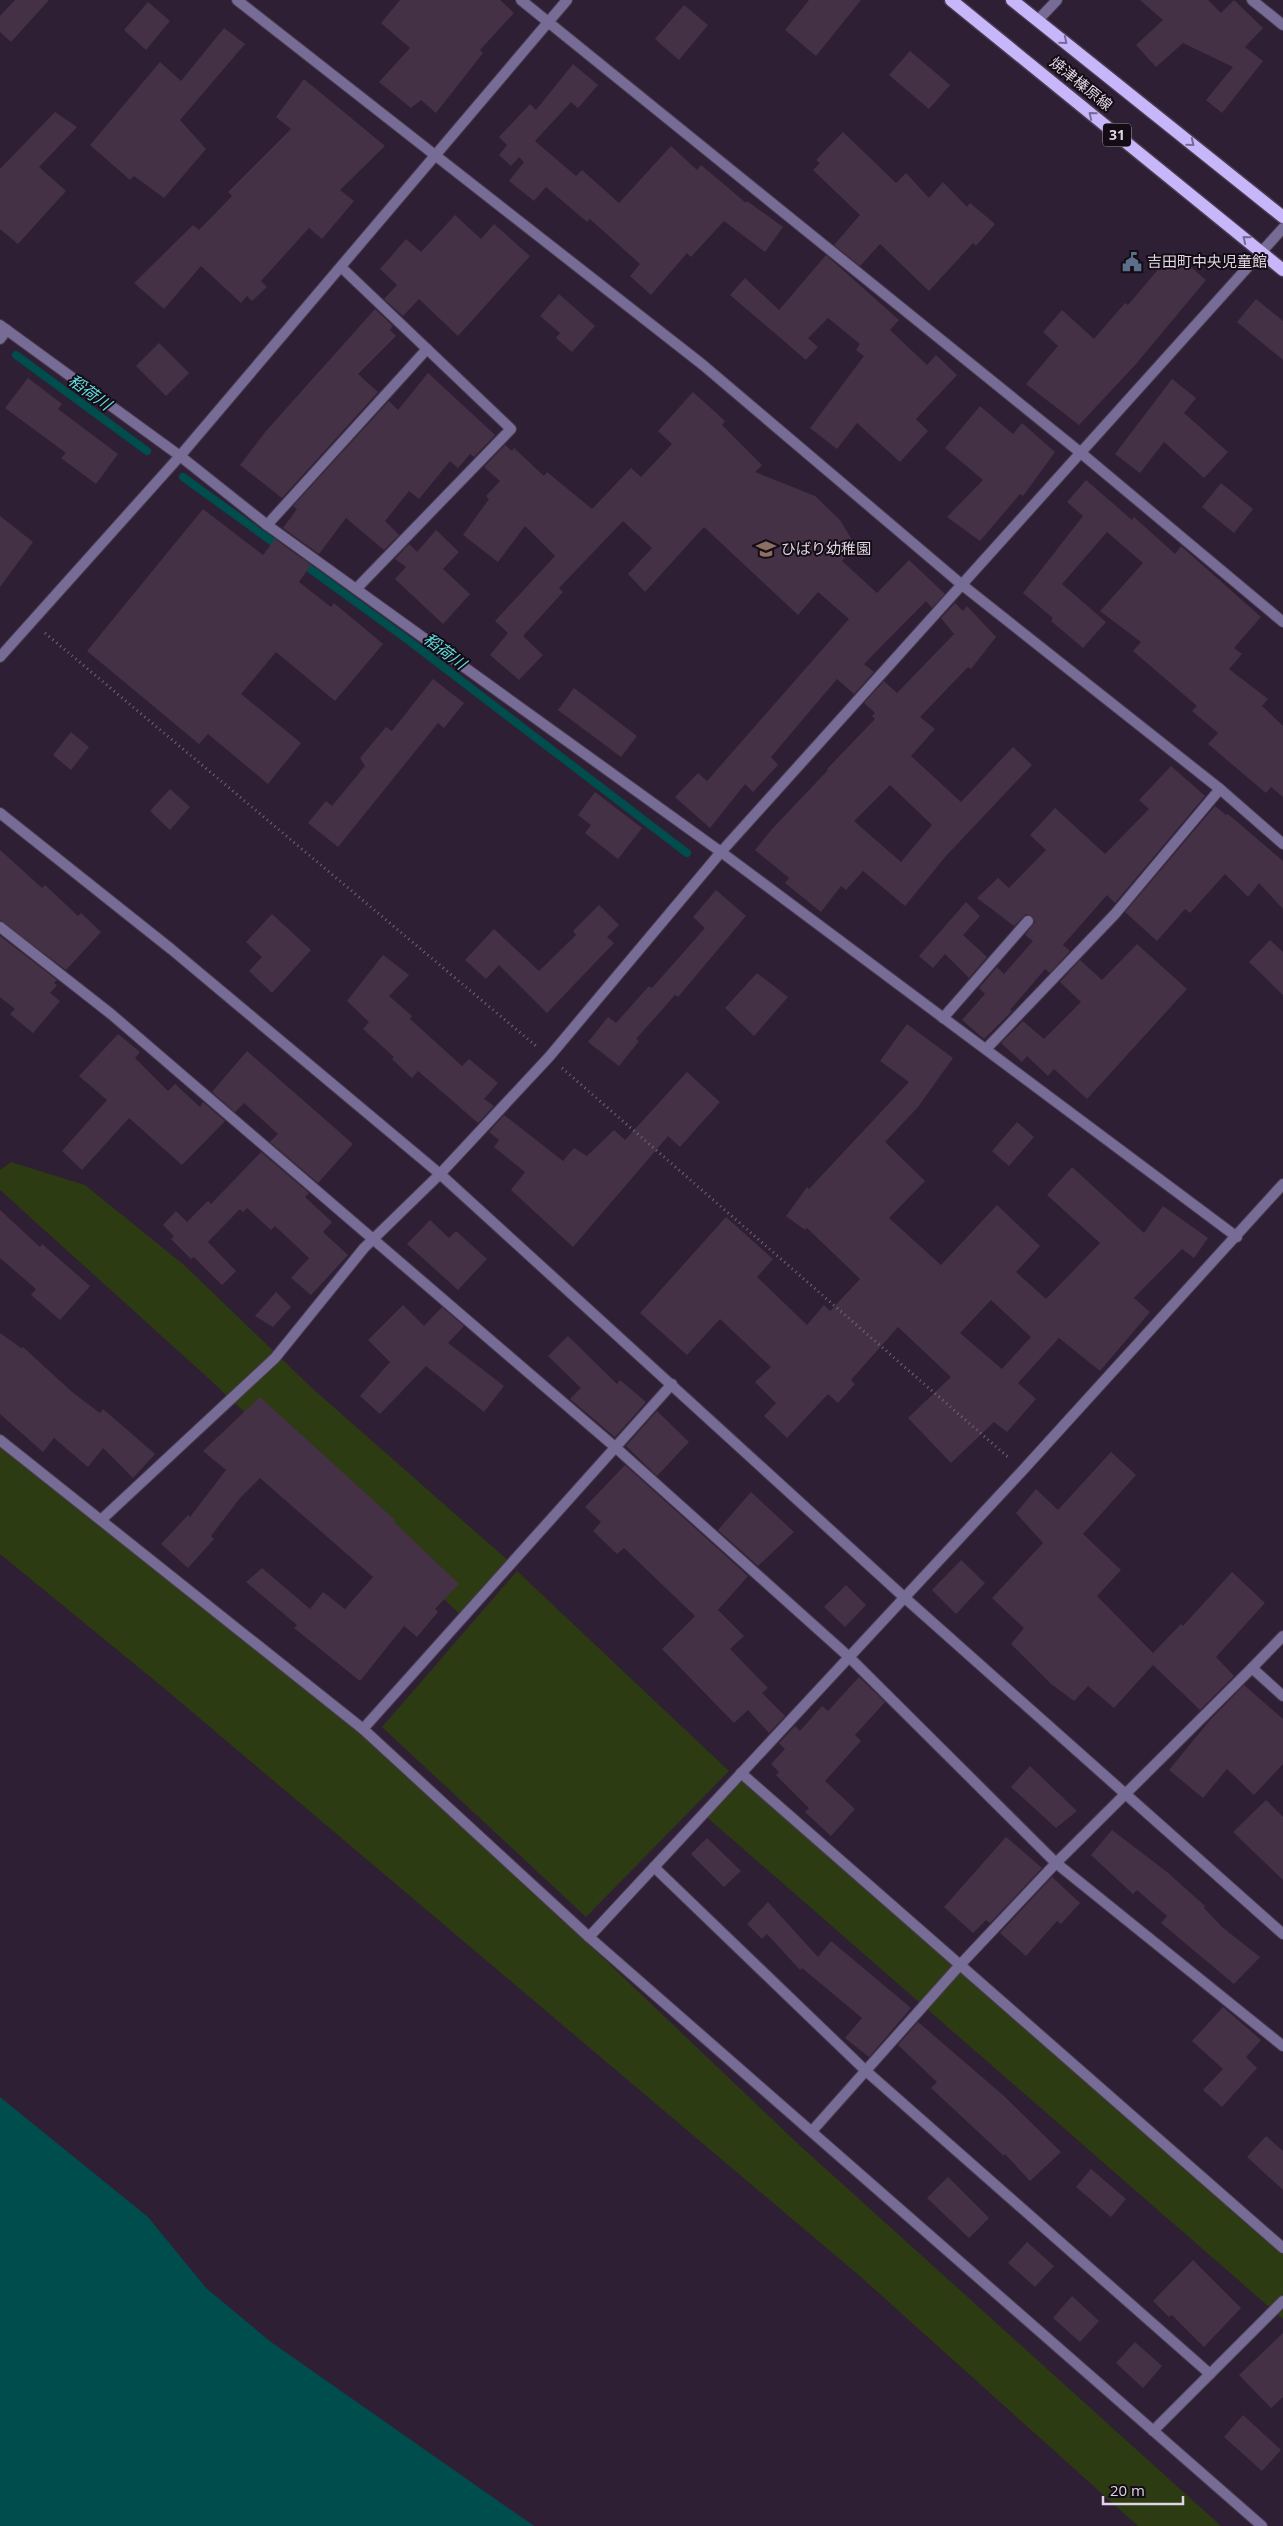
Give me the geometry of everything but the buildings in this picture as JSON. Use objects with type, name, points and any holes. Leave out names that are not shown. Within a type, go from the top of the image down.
[{"type":"main road","name":"焼津榛原線","points":[[951,0],[1283,270]]},
{"type":"main road","name":"焼津榛原線","points":[[1012,0],[1283,217]]},
{"type":"street","points":[[236,0],[704,366],[962,584],[1220,789],[1283,844]]},
{"type":"street","points":[[521,0],[1080,453],[1283,622]]},
{"type":"street","points":[[0,658],[180,456],[567,0]]},
{"type":"street","points":[[1038,20],[1057,0]]},
{"type":"street","points":[[1252,0],[1283,25]]},
{"type":"street","points":[[101,1520],[275,1358],[364,1248],[440,1174],[549,1057],[721,852],[1283,228]]},
{"type":"street","points":[[341,267],[511,429],[356,589]]},
{"type":"street","points":[[0,339],[4,328],[180,456],[267,525],[721,852],[1237,1237]]},
{"type":"street","points":[[267,525],[427,349]]},
{"type":"street","points":[[986,1049],[1115,914],[1220,789]]},
{"type":"street","points":[[0,813],[171,949],[440,1174],[905,1598],[1283,1934]]},
{"type":"street","points":[[943,1018],[1028,920]]},
{"type":"street","points":[[0,927],[111,1014],[615,1447],[849,1657],[1056,1863],[1283,2046]]},
{"type":"street","points":[[589,1937],[1023,1470],[1237,1237],[1283,1184]]},
{"type":"street","points":[[362,1729],[672,1384]]},
{"type":"street","points":[[0,1440],[362,1729],[589,1937],[1262,2526]]},
{"type":"street","points":[[812,2131],[959,1966],[1056,1863],[1283,1636]]},
{"type":"street","points":[[1252,1668],[1283,1696]]},
{"type":"street","points":[[741,1773],[1283,2248]]},
{"type":"street","points":[[654,1867],[866,2071],[1210,2374]]},
{"type":"street","points":[[1153,2431],[1283,2301]]},
{"type":"path","points":[[32,622],[549,1057],[1023,1470]]},
{"type":"shaded area","points":[[11,1162],[85,1185],[184,1265],[313,1389],[511,1563],[463,1617],[207,1377],[0,1190],[0,1170]]},
{"type":"shaded area","points":[[0,1443],[363,1729],[796,2142],[1221,2526],[1138,2526],[862,2278],[165,1689],[0,1554]]},
{"type":"shaded area","points":[[517,1571],[729,1771],[586,1917],[382,1727]]},
{"type":"shaded area","points":[[741,1773],[1283,2249],[1283,2319],[703,1814]]},
{"type":"shaded area","points":[[0,2097],[148,2217],[206,2288],[271,2342],[534,2526],[0,2526]]},
{"type":"waterway","name":"稻荷川","points":[[16,355],[147,451]]},
{"type":"waterway","name":"稻荷川","points":[[183,477],[281,548]]},
{"type":"waterway","name":"稻荷川","points":[[302,563],[408,640],[687,853]]},
{"type":"place","name":"吉田町中央児童館","points":[[1132,262]]},
{"type":"place","name":"ひばり幼稚園","points":[[766,549]]}]
